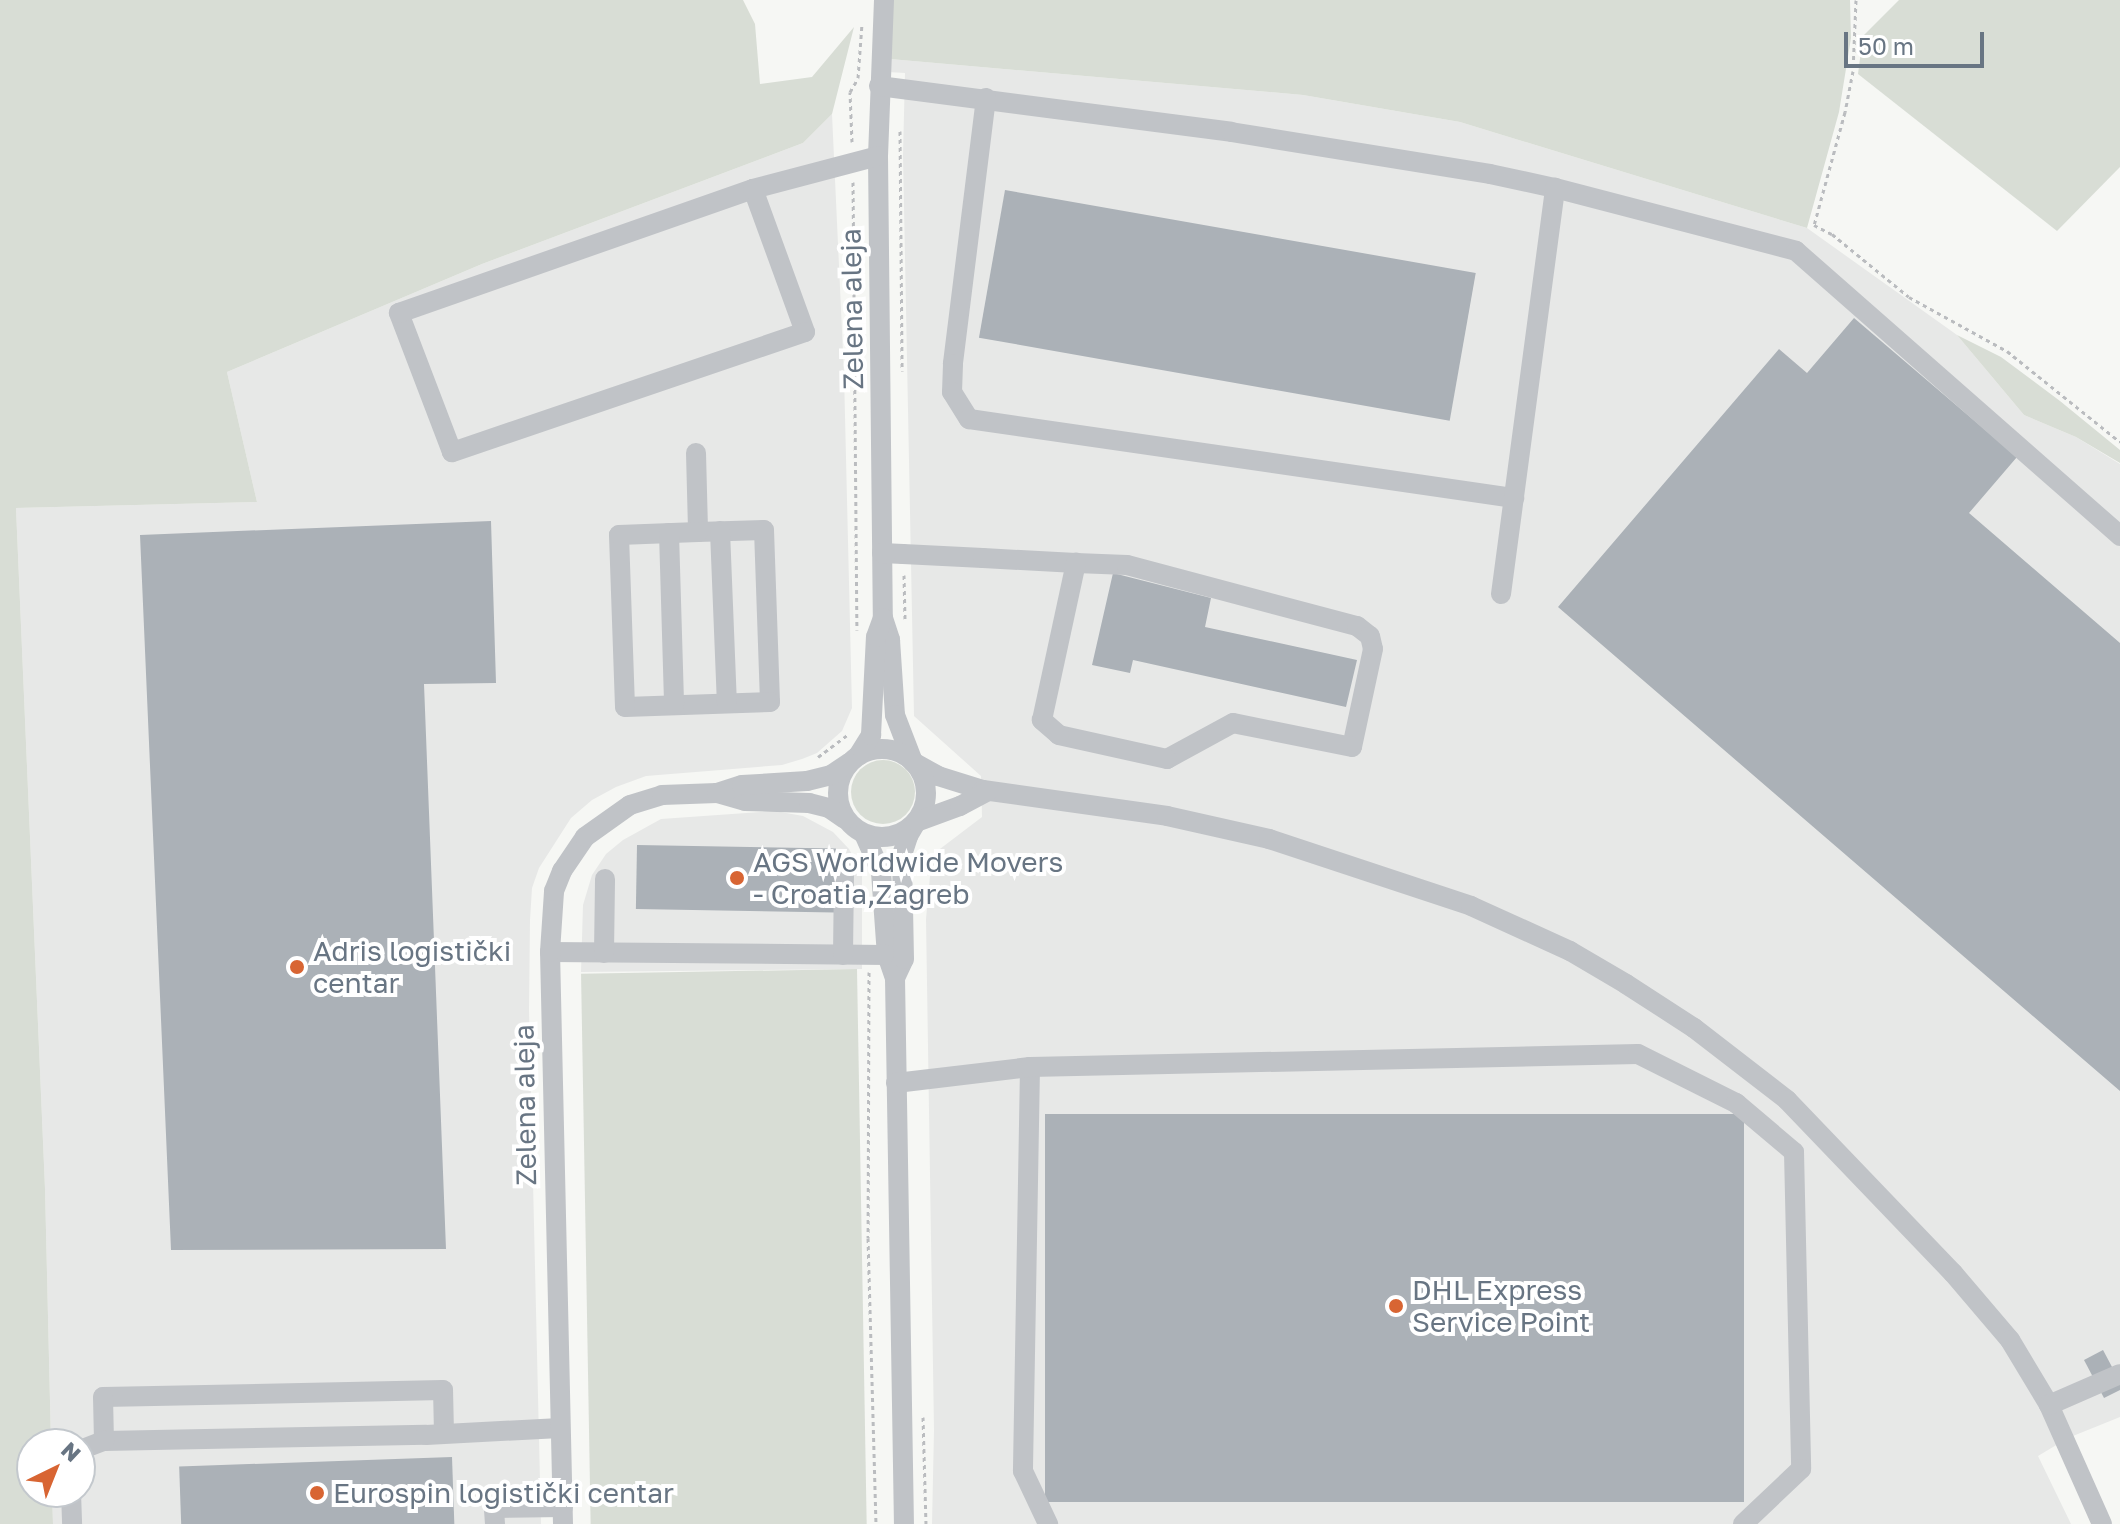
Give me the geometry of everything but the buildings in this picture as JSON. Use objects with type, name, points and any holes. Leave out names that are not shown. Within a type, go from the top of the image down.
[{"type":"street","name":"Zelena aleja","points":[[884,0],[878,156],[883,618],[890,640],[895,715],[913,762]]},
{"type":"street","points":[[879,83],[1231,132],[1490,174],[1796,251],[2120,536]]},
{"type":"street","points":[[986,98],[953,364],[952,392],[969,419],[1514,498]]},
{"type":"street","points":[[753,189],[805,332],[452,452],[399,313],[753,189],[878,156]]},
{"type":"street","points":[[1501,594],[1555,188]]},
{"type":"street","points":[[696,453],[698,532]]},
{"type":"street","points":[[764,530],[770,702],[625,707],[619,535],[698,532],[764,530]]},
{"type":"street","points":[[720,531],[727,703]]},
{"type":"street","points":[[669,533],[674,705]]},
{"type":"street","points":[[882,553],[1127,565],[1357,626],[1370,636],[1373,649],[1352,747],[1233,723],[1167,759],[1059,735],[1042,720],[1076,563]]},
{"type":"street","name":"Zelena aleja","points":[[845,819],[838,791],[872,725],[876,637],[883,618]]},
{"type":"street","name":"Zelena aleja","points":[[563,1515],[550,952],[554,891],[572,853],[592,831],[615,813],[646,799],[717,793],[742,785],[819,778],[881,749],[903,754],[920,770],[926,802],[902,855],[904,959],[895,978]]},
{"type":"street","points":[[913,762],[959,785],[1167,816],[1269,839],[1471,906],[1570,951],[1694,1028],[1787,1100],[1870,1182],[2010,1340],[2049,1405],[2102,1524]]},
{"type":"street","points":[[864,834],[888,837],[988,791]]},
{"type":"street","name":"Zelena aleja","points":[[717,793],[745,801],[809,803],[829,808],[864,834],[881,872],[887,955],[895,978],[904,1524]]},
{"type":"street","points":[[843,955],[844,868]]},
{"type":"street","points":[[604,953],[605,879]]},
{"type":"street","points":[[550,952],[887,955]]},
{"type":"street","points":[[896,1083],[1030,1067],[1638,1054],[1736,1103],[1794,1152],[1801,1469],[1743,1524]]},
{"type":"street","points":[[1030,1067],[1023,1471],[1048,1524]]},
{"type":"street","points":[[2049,1405],[2120,1374]]},
{"type":"street","points":[[104,1441],[103,1397],[443,1390],[444,1433]]},
{"type":"street","points":[[96,1444],[104,1441],[560,1428]]},
{"type":"street","points":[[495,1524],[494,1508],[563,1515]]},
{"type":"path","points":[[1856,0],[1853,71],[1814,225],[1832,234],[1909,297],[2007,351],[2120,442]]},
{"type":"path","points":[[854,406],[850,92],[858,78],[863,16]]},
{"type":"path","points":[[858,78],[879,83]]},
{"type":"path","points":[[900,120],[902,371]]},
{"type":"path","points":[[903,554],[905,633]]},
{"type":"path","points":[[923,1414],[926,1524]]},
{"type":"shaded area","points":[[0,0],[743,0],[755,24],[760,84],[812,77],[854,27],[832,114],[803,143],[482,264],[227,372],[257,502],[16,508],[45,1188],[51,1428],[16,1428],[16,1508],[52,1508],[53,1524],[0,1524]]},
{"type":"shaded area","points":[[893,0],[1850,0],[1851,38],[1839,112],[1807,228],[1460,122],[1303,95],[890,59]]},
{"type":"shaded area","points":[[1899,0],[2120,0],[2120,167],[2057,231],[1858,74],[1863,36]]},
{"type":"shaded area","points":[[890,59],[1303,95],[1460,122],[1807,228],[1957,335],[2024,415],[2076,437],[2120,464],[2120,1417],[2068,1438],[2038,1456],[2071,1524],[932,1524],[934,1430],[926,919],[932,855],[982,817],[981,776],[914,716],[903,155],[905,73],[888,72]]},
{"type":"shaded area","points":[[832,114],[844,374],[852,708],[842,731],[817,753],[802,759],[782,765],[646,776],[616,787],[592,800],[571,818],[539,868],[532,888],[529,1010],[541,1524],[53,1524],[52,1508],[96,1508],[96,1428],[51,1428],[45,1188],[16,508],[257,502],[227,372],[482,264],[803,143]]},
{"type":"shaded area","points":[[1957,335],[2001,357],[2060,401],[2120,450],[2120,463],[2076,437],[2024,415]]},
{"type":"shaded area","points":[[883,760],[901,766],[909,774],[915,792],[909,810],[901,818],[883,824],[865,818],[857,810],[851,792],[857,774],[865,766]]},
{"type":"shaded area","points":[[775,811],[803,816],[833,832],[849,849],[862,874],[862,969],[581,972],[583,905],[592,875],[606,854],[623,840],[661,819]]},
{"type":"shaded area","points":[[857,969],[867,1524],[591,1524],[581,974]]},
{"type":"place","name":"AGS Worldwide Movers - Croatia,Zagreb","points":[[737,878]]},
{"type":"place","name":"Adris logistički centar","points":[[297,967]]},
{"type":"place","name":"DHL Express Service Point","points":[[1396,1306]]},
{"type":"place","name":"Eurospin logistički centar","points":[[317,1493]]}]
